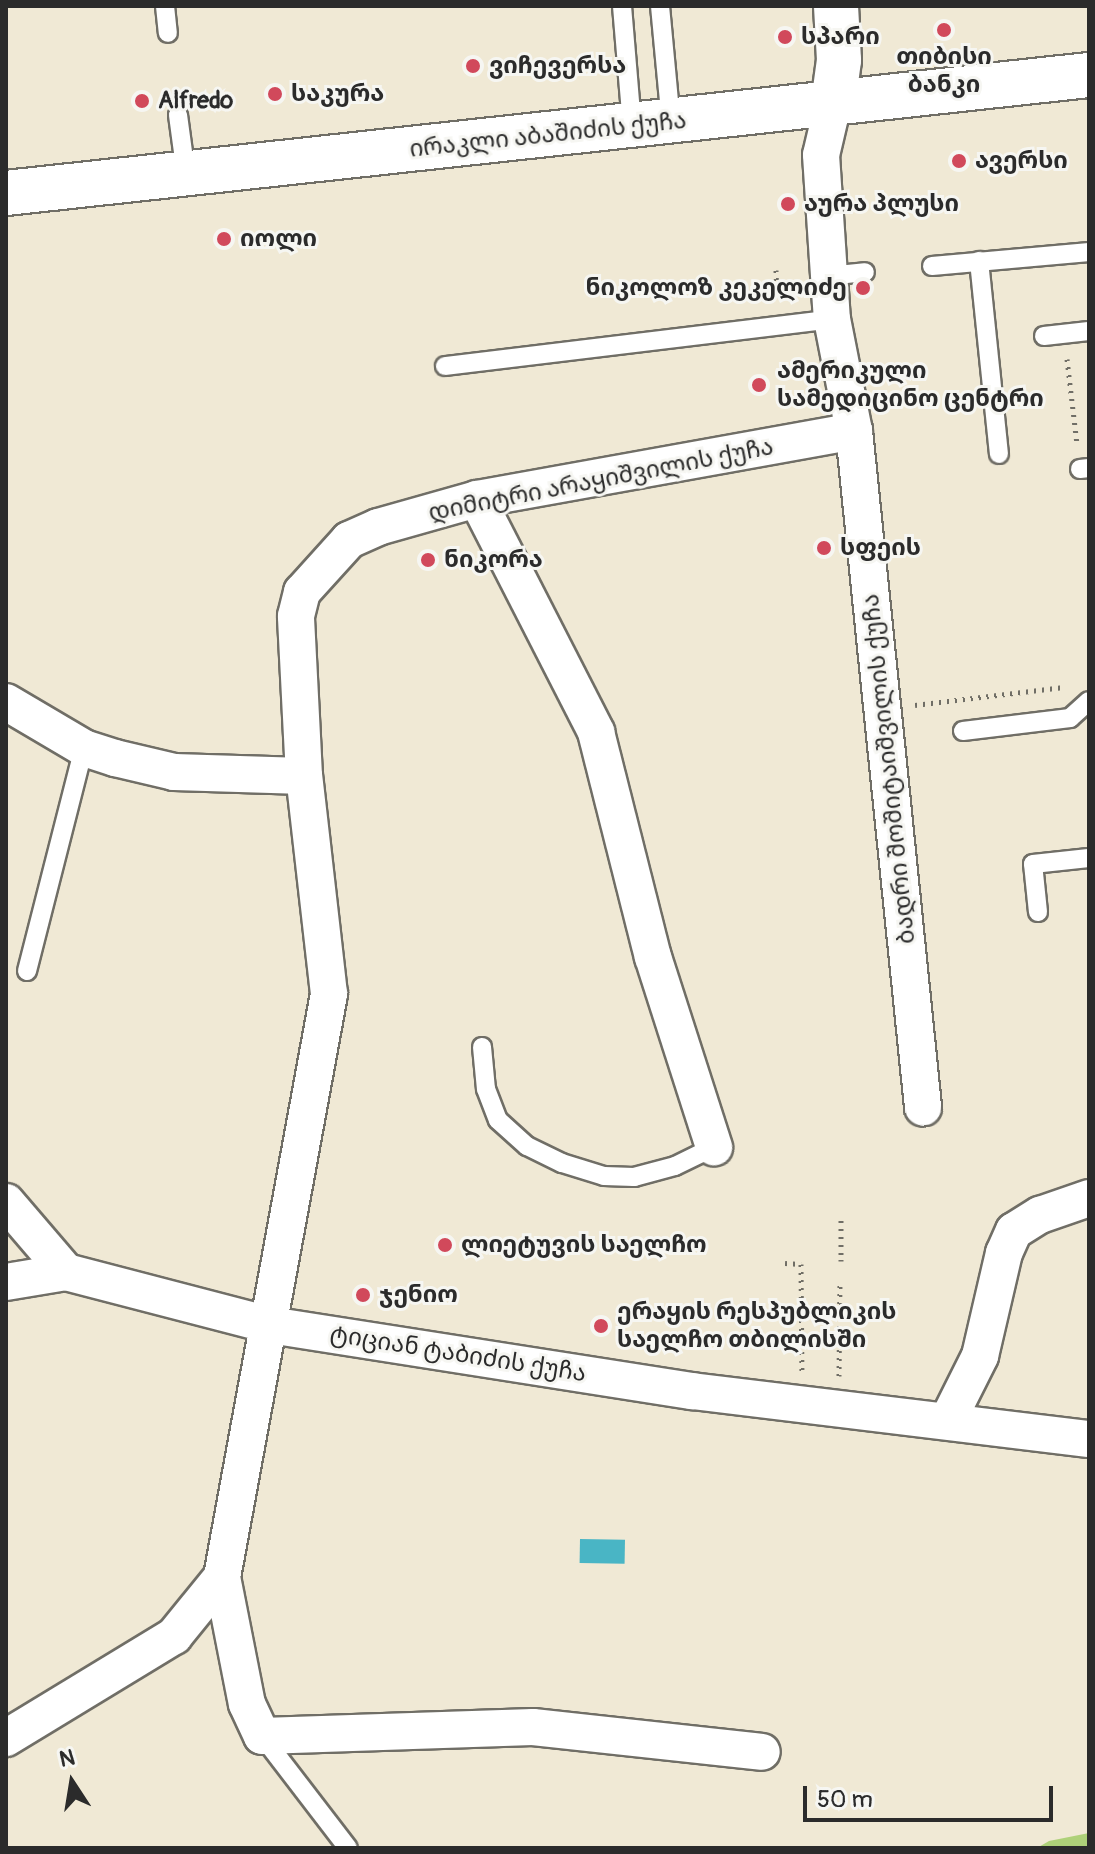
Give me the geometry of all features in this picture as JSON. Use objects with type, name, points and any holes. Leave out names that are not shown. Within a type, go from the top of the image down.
[{"type":"street","points":[[836,6],[839,60],[821,155],[832,319],[854,431]]},
{"type":"street","name":"ირაკლი აბაშიძის ქუჩა","points":[[6,193],[1089,75]]},
{"type":"street","name":"დიმიტრი არაყიშვილის ქუჩა","points":[[222,1577],[329,994],[304,776],[296,616],[302,592],[349,540],[378,527],[477,499],[854,431]]},
{"type":"street","name":"ბადრი შოშიტაიშვილის ქუჩა","points":[[854,431],[923,1107]]},
{"type":"street","points":[[477,499],[596,732],[653,957],[714,1147]]},
{"type":"street","points":[[6,702],[84,748],[174,772],[304,776]]},
{"type":"street","points":[[948,1420],[980,1356],[1004,1253],[1014,1231],[1040,1215],[1089,1198]]},
{"type":"street","points":[[6,1202],[66,1272]]},
{"type":"street","points":[[6,1282],[66,1272]]},
{"type":"street","name":"ტიციან ტაბიძის ქუჩა","points":[[66,1272],[270,1325],[692,1391],[1089,1439]]},
{"type":"street","points":[[222,1577],[247,1704],[262,1736],[533,1727],[762,1752]]},
{"type":"street","points":[[6,1738],[174,1636],[222,1577]]},
{"type":"lane","points":[[165,6],[168,33]]},
{"type":"lane","points":[[622,6],[651,124]]},
{"type":"lane","points":[[651,124],[660,6]]},
{"type":"lane","points":[[178,115],[186,174]]},
{"type":"lane","points":[[932,266],[1089,252]]},
{"type":"lane","points":[[979,261],[999,454]]},
{"type":"lane","points":[[828,276],[865,272]]},
{"type":"lane","points":[[445,366],[832,319]]},
{"type":"lane","points":[[1044,336],[1089,331]]},
{"type":"lane","points":[[963,731],[1070,718],[1089,701]]},
{"type":"lane","points":[[27,971],[84,748]]},
{"type":"lane","points":[[1038,912],[1033,864],[1089,858]]},
{"type":"lane","points":[[482,1047],[486,1089],[498,1120],[527,1146],[562,1163],[604,1176],[634,1177],[675,1166],[714,1147]]},
{"type":"lane","points":[[262,1736],[348,1848]]},
{"type":"path","points":[[776,270],[777,291]]},
{"type":"path","points":[[1064,334],[1084,468]]},
{"type":"path","points":[[882,709],[1074,686]]},
{"type":"path","points":[[841,1220],[841,1261]]},
{"type":"path","points":[[785,1263],[801,1264],[803,1356]]},
{"type":"path","points":[[840,1281],[840,1362]]},
{"type":"green space","points":[[1089,1833],[1089,1848],[1037,1848],[1049,1841]]},
{"type":"water","points":[[580,1539],[625,1540],[625,1564],[580,1563]]},
{"type":"place","name":"თიბისი ბანკი","points":[[944,30]]},
{"type":"place","name":"სპარი","points":[[785,37]]},
{"type":"place","name":"ვიჩევერსა","points":[[473,66]]},
{"type":"place","name":"საკურა","points":[[275,94]]},
{"type":"place","name":"Alfredo","points":[[142,101]]},
{"type":"place","name":"ავერსი","points":[[959,161]]},
{"type":"place","name":"აურა პლუსი","points":[[788,204]]},
{"type":"place","name":"იოლი","points":[[224,239]]},
{"type":"place","name":"ნიკოლოზ კეკელიძე","points":[[863,288]]},
{"type":"place","name":"ამერიკული სამედიცინო ცენტრი","points":[[759,385]]},
{"type":"place","name":"სფეის","points":[[824,548]]},
{"type":"place","name":"ნიკორა","points":[[428,560]]},
{"type":"place","name":"ლიეტუვის საელჩო","points":[[445,1245]]},
{"type":"place","name":"ჯენიო","points":[[363,1295]]},
{"type":"place","name":"ერაყის რესპუბლიკის საელჩო თბილისში","points":[[601,1326]]}]
